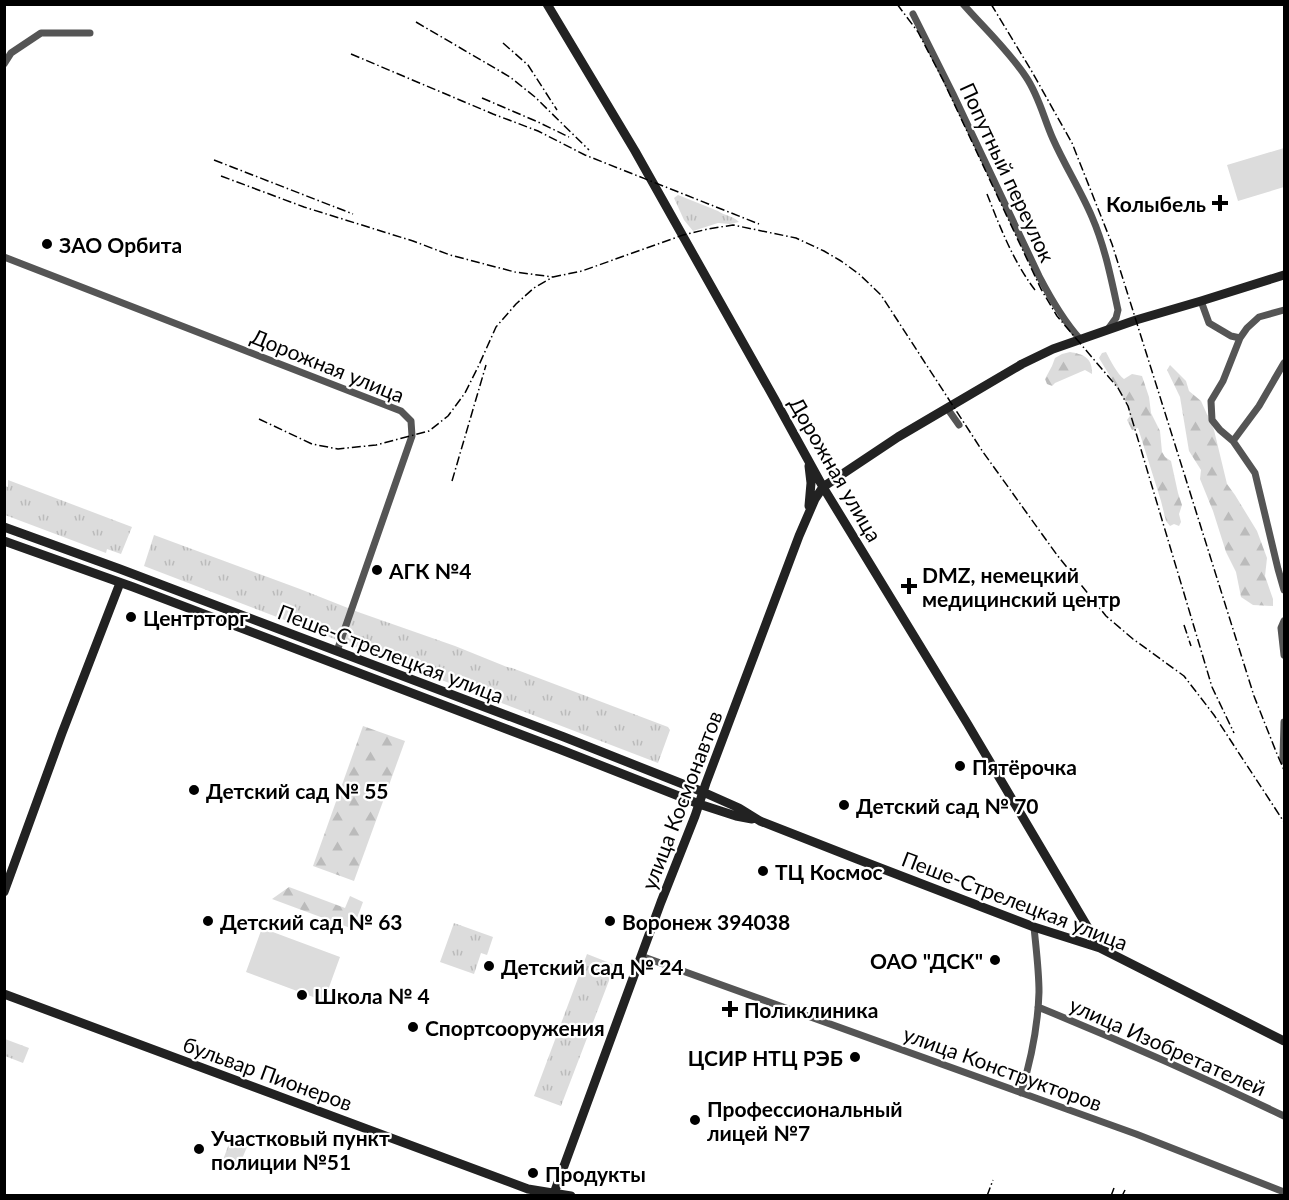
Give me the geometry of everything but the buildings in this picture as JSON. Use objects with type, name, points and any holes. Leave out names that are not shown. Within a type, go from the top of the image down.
[{"type":"street","name":"Дорожная улица","points":[[547,4],[640,159],[823,487],[1100,948]]},
{"type":"street","points":[[963,4],[1027,78],[1038,98],[1061,156],[1092,218],[1106,254],[1118,310],[1116,318],[1108,329]]},
{"type":"street","name":"Попутный переулок","points":[[913,14],[1039,276],[1054,305],[1080,339]]},
{"type":"street","points":[[4,64],[11,54],[42,33],[90,33]]},
{"type":"street","name":"Дорожная улица","points":[[4,256],[401,411],[411,421],[412,436],[337,651]]},
{"type":"street","points":[[823,487],[947,408],[1022,364],[1060,346],[1284,275]]},
{"type":"street","points":[[1201,301],[1209,323],[1231,336],[1240,338]]},
{"type":"street","points":[[1284,310],[1259,317],[1247,327],[1240,338],[1223,381],[1211,401],[1212,420],[1233,441],[1255,473],[1284,590]]},
{"type":"street","points":[[1233,441],[1259,406],[1284,363]]},
{"type":"street","points":[[947,408],[959,425]]},
{"type":"street","points":[[807,516],[811,483],[808,460]]},
{"type":"street","name":"улица Космонавтов","points":[[553,1194],[807,516],[823,487]]},
{"type":"street","name":"Пеше-Стрелецкая улица","points":[[4,527],[564,737],[703,792],[739,808],[760,821]]},
{"type":"street","name":"Пеше-Стрелецкая улица","points":[[4,541],[559,748],[699,804],[760,821],[1034,927],[1100,948],[1284,1041]]},
{"type":"street","points":[[4,892],[120,583]]},
{"type":"street","points":[[1284,621],[1281,628],[1284,655]]},
{"type":"street","points":[[1284,722],[1284,760]]},
{"type":"street","points":[[1021,1093],[1032,1050],[1038,1007],[1034,927]]},
{"type":"street","name":"улица Конструкторов","points":[[641,956],[1136,1134],[1284,1192]]},
{"type":"street","name":"бульвар Пионеров","points":[[4,994],[528,1189],[571,1196]]},
{"type":"street","name":"улица Изобретателей","points":[[1038,1007],[1284,1116]]},
{"type":"green space","points":[[1284,148],[1284,187],[1238,201],[1227,165]]},
{"type":"green space","points":[[678,195],[739,222],[718,223],[693,231],[684,220],[674,198]]},
{"type":"green space","points":[[1070,352],[1079,354],[1089,361],[1092,374],[1085,370],[1052,386],[1047,384],[1045,379],[1055,358]]},
{"type":"green space","points":[[1106,352],[1124,379],[1132,374],[1142,376],[1149,397],[1151,413],[1160,431],[1162,452],[1171,461],[1182,505],[1179,526],[1174,524],[1170,526],[1166,521],[1138,428],[1132,430],[1127,420],[1130,416],[1128,406],[1099,358],[1102,353]]},
{"type":"green space","points":[[1170,365],[1186,381],[1189,391],[1201,401],[1214,430],[1227,484],[1257,531],[1267,558],[1265,576],[1273,599],[1273,606],[1253,605],[1241,597],[1236,572],[1226,552],[1200,479],[1201,470],[1189,451],[1180,397],[1167,370]]},
{"type":"green space","points":[[8,480],[132,527],[121,554],[107,549],[106,553],[5,515],[5,486],[8,487]]},
{"type":"green space","points":[[154,535],[668,727],[670,730],[658,763],[144,566]]},
{"type":"green space","points":[[363,726],[405,741],[354,881],[313,866]]},
{"type":"green space","points":[[289,887],[345,908],[350,896],[363,902],[353,929],[272,899]]},
{"type":"green space","points":[[454,923],[493,937],[487,955],[481,953],[474,974],[440,962]]},
{"type":"green space","points":[[262,928],[340,957],[324,1001],[246,972]]},
{"type":"green space","points":[[587,954],[615,965],[561,1106],[534,1096]]},
{"type":"green space","points":[[5,1039],[29,1048],[23,1063],[5,1056]]},
{"type":"green space","points":[[230,1141],[247,1147],[239,1166],[223,1160]]},
{"type":"railway","points":[[897,4],[918,32],[943,80],[1041,289],[1057,316],[1118,388],[1128,406],[1212,687],[1234,733]]},
{"type":"railway","points":[[991,4],[1072,143],[1112,244],[1254,696],[1284,770]]},
{"type":"railway","points":[[416,22],[510,77],[535,97],[589,150]]},
{"type":"railway","points":[[503,43],[528,65],[557,110]]},
{"type":"railway","points":[[351,54],[538,131],[585,155],[759,224]]},
{"type":"railway","points":[[482,98],[569,137]]},
{"type":"railway","points":[[214,160],[353,214]]},
{"type":"railway","points":[[221,176],[304,207],[450,255],[515,272],[553,277]]},
{"type":"railway","points":[[987,194],[1014,256],[1035,290]]},
{"type":"railway","points":[[259,419],[312,444],[338,449],[376,445],[429,431],[448,416],[465,393],[496,327],[534,288],[553,277],[582,271],[683,235],[708,229],[733,225],[796,238],[841,261],[881,295],[983,452],[1057,555],[1106,616],[1184,676],[1214,715],[1284,822]]},
{"type":"railway","points":[[452,481],[486,365]]},
{"type":"railway","points":[[1184,625],[1191,646]]},
{"type":"railway","points":[[987,1196],[993,1180]]},
{"type":"railway","points":[[1111,1196],[1114,1188]]},
{"type":"railway","points":[[1122,1196],[1125,1190]]},
{"type":"place","name":"Колыбель","points":[[1220,203]]},
{"type":"place","name":"ЗАО Орбита","points":[[47,244]]},
{"type":"place","name":"АГК №4","points":[[377,570]]},
{"type":"place","name":"DMZ, немецкий медицинский центр","points":[[909,586]]},
{"type":"place","name":"Центрторг","points":[[131,617]]},
{"type":"place","name":"Пятёрочка","points":[[960,766]]},
{"type":"place","name":"Детский сад № 55","points":[[194,790]]},
{"type":"place","name":"Детский сад № 70","points":[[844,805]]},
{"type":"place","name":"ТЦ Космос","points":[[763,871]]},
{"type":"place","name":"Детский сад № 63","points":[[208,921]]},
{"type":"place","name":"Воронеж 394038","points":[[610,921]]},
{"type":"place","name":"ОАО \"ДСК\"","points":[[995,960]]},
{"type":"place","name":"Детский сад № 24","points":[[489,966]]},
{"type":"place","name":"Школа № 4","points":[[302,995]]},
{"type":"place","name":"Поликлиника","points":[[730,1009]]},
{"type":"place","name":"Спортсооружения","points":[[413,1027]]},
{"type":"place","name":"ЦСИР НТЦ РЭБ","points":[[855,1057]]},
{"type":"place","name":"Профессиональный лицей №7","points":[[695,1120]]},
{"type":"place","name":"Участковый пункт полиции №51","points":[[199,1149]]},
{"type":"place","name":"Продукты","points":[[533,1173]]}]
